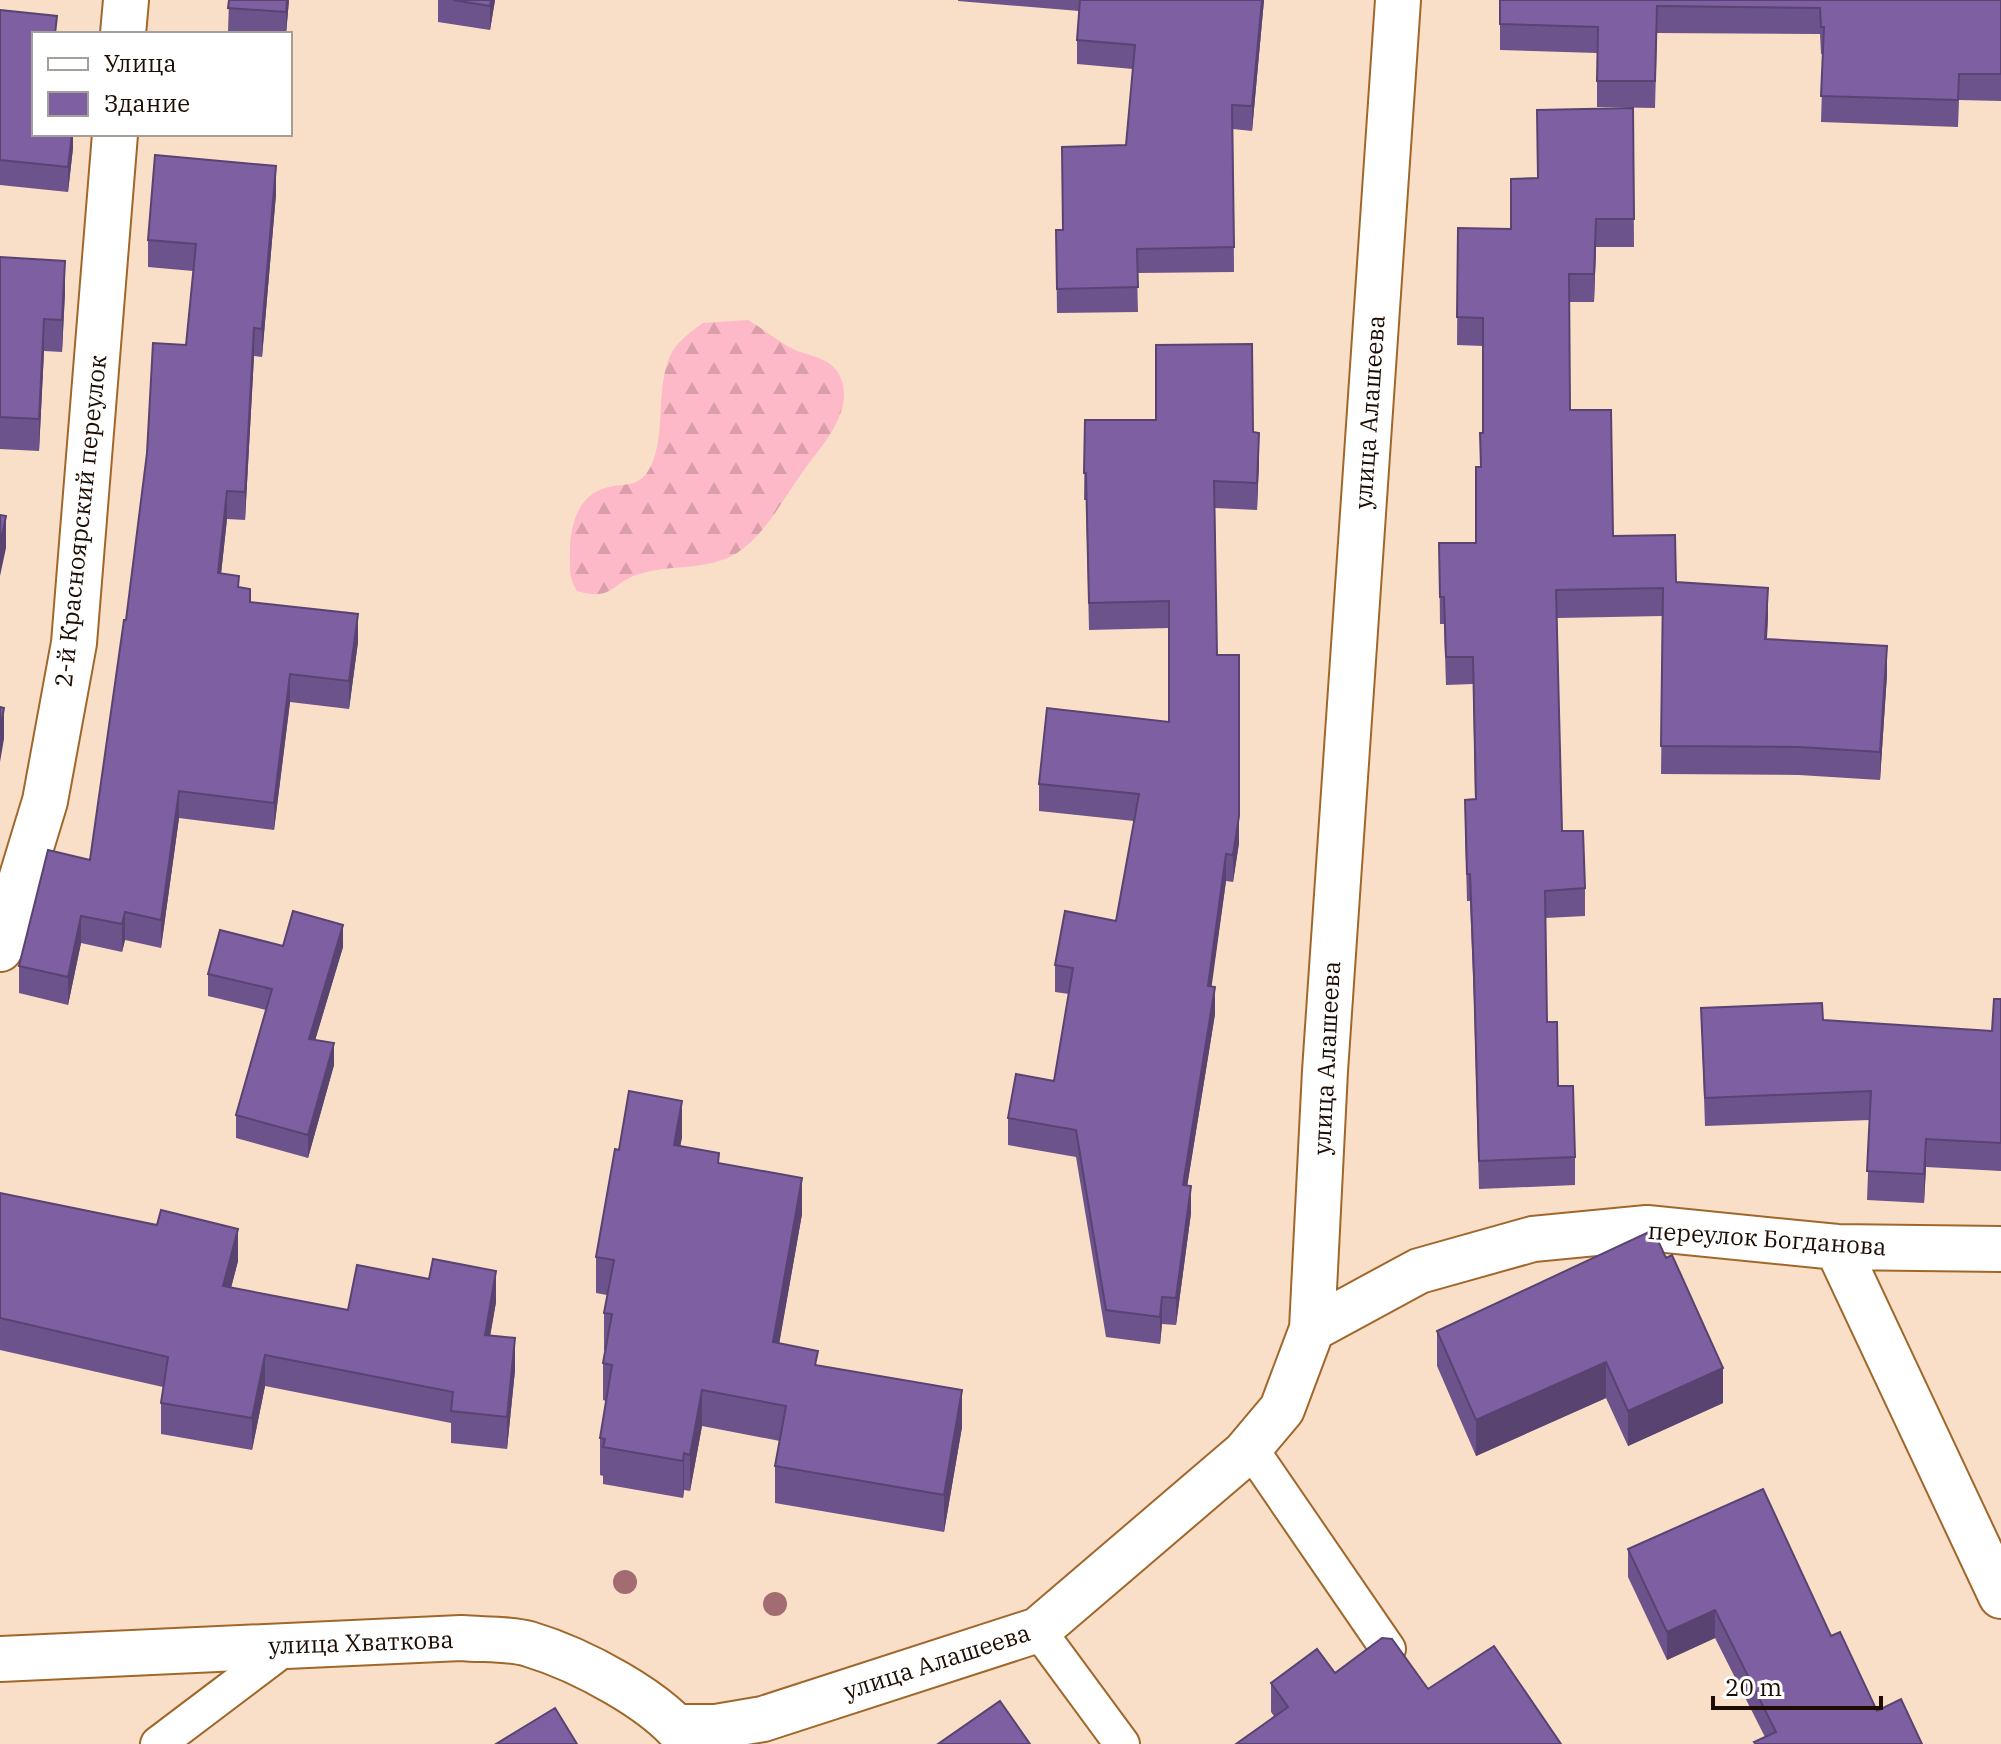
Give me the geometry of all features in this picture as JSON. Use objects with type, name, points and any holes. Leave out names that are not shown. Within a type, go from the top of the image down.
[{"type":"street","points":[[123,32],[126,0]]},
{"type":"street","name":"улица Алашеева","points":[[685,1736],[763,1719],[1038,1630],[1250,1448],[1282,1409],[1312,1329],[1326,1055],[1398,0]]},
{"type":"street","name":"2-й Красноярский переулок","points":[[0,949],[45,801],[74,643],[115,136]]},
{"type":"street","name":"переулок Богданова","points":[[1312,1329],[1419,1271],[1533,1239],[1647,1228],[1837,1247],[2001,1249]]},
{"type":"street","points":[[1837,1247],[2001,1596]]},
{"type":"street","name":"улица Хваткова","points":[[0,1659],[461,1638],[527,1643],[598,1673],[656,1709],[685,1736]]},
{"type":"lane","points":[[1250,1448],[1388,1649]]},
{"type":"lane","points":[[1038,1630],[1122,1744]]},
{"type":"lane","points":[[158,1744],[289,1645]]},
{"type":"green space","points":[[748,320],[789,347],[827,362],[837,371],[843,386],[844,401],[829,436],[765,526],[737,553],[703,565],[643,573],[599,594],[577,591],[571,576],[570,541],[577,514],[594,493],[631,484],[648,471],[657,448],[664,378],[672,352],[703,323]]},
{"type":"building","points":[[229,0],[287,0],[286,12],[228,8]]},
{"type":"building","points":[[453,0],[491,0],[490,6]]},
{"type":"building","points":[[1080,0],[1262,0],[1252,106],[1232,105],[1234,247],[1137,249],[1138,287],[1057,289],[1056,230],[1063,230],[1062,147],[1126,145],[1135,45],[1077,40]]},
{"type":"building","points":[[1500,0],[2001,0],[2001,74],[1959,74],[1958,100],[1821,96],[1824,27],[1821,27],[1820,8],[1657,6],[1655,81],[1597,81],[1598,27],[1500,24]]},
{"type":"building","points":[[0,10],[57,16],[55,32],[32,32],[32,136],[72,136],[68,167],[0,160]]},
{"type":"building","points":[[1633,108],[1634,219],[1596,219],[1594,274],[1569,274],[1570,410],[1611,410],[1613,536],[1675,535],[1676,582],[1768,588],[1765,639],[1887,646],[1880,752],[1799,747],[1661,746],[1663,588],[1556,590],[1562,831],[1583,831],[1585,888],[1545,891],[1547,1022],[1557,1022],[1558,1086],[1573,1086],[1575,1157],[1479,1161],[1465,800],[1476,799],[1473,657],[1446,657],[1444,597],[1440,597],[1439,543],[1476,543],[1476,467],[1481,467],[1480,433],[1483,433],[1483,318],[1457,317],[1458,228],[1511,229],[1511,179],[1538,178],[1537,110]]},
{"type":"building","points":[[155,155],[276,166],[262,329],[254,328],[245,492],[227,491],[218,573],[239,576],[238,587],[250,589],[250,602],[358,614],[349,681],[290,674],[274,803],[179,791],[161,920],[125,912],[122,924],[81,916],[68,977],[19,966],[48,850],[90,860],[147,453],[153,343],[186,345],[196,244],[148,240]]},
{"type":"building","points":[[0,257],[65,261],[62,320],[44,319],[39,419],[0,417]]},
{"type":"building","points":[[1252,344],[1253,432],[1259,433],[1257,483],[1214,481],[1217,655],[1239,655],[1239,816],[1233,855],[1226,854],[1208,986],[1215,987],[1183,1185],[1191,1186],[1176,1298],[1162,1297],[1160,1317],[1106,1310],[1076,1130],[1008,1118],[1016,1074],[1054,1081],[1073,968],[1055,965],[1065,911],[1116,921],[1139,794],[1039,784],[1047,708],[1169,722],[1169,601],[1089,603],[1085,420],[1156,420],[1156,345]]},
{"type":"building","points":[[0,515],[6,516],[0,545]]},
{"type":"building","points":[[0,707],[4,708],[0,730]]},
{"type":"building","points":[[293,911],[343,925],[309,1039],[334,1043],[308,1135],[236,1115],[272,989],[208,974],[220,930],[283,946]]},
{"type":"building","points":[[1994,999],[2001,999],[2001,1143],[1926,1139],[1924,1174],[1867,1171],[1871,1091],[1705,1098],[1701,1008],[1822,1003],[1823,1020],[1992,1031]]},
{"type":"building","points":[[629,1091],[682,1101],[674,1145],[719,1153],[718,1163],[802,1178],[773,1342],[818,1351],[815,1365],[962,1390],[944,1495],[775,1466],[786,1406],[702,1390],[690,1455],[684,1453],[683,1461],[603,1447],[605,1439],[600,1438],[612,1365],[603,1363],[612,1314],[604,1313],[614,1260],[596,1257],[615,1149],[619,1150]]},
{"type":"building","points":[[0,1193],[157,1225],[161,1210],[238,1229],[223,1286],[348,1310],[357,1265],[429,1279],[433,1259],[496,1271],[485,1335],[515,1338],[507,1417],[451,1411],[453,1392],[265,1355],[252,1418],[161,1403],[168,1357],[0,1318]]},
{"type":"building","points":[[1653,1230],[1666,1258],[1672,1255],[1723,1368],[1628,1411],[1606,1362],[1476,1420],[1437,1331]]},
{"type":"building","points":[[1763,1489],[1831,1636],[1840,1632],[1877,1711],[1901,1699],[1922,1744],[1756,1744],[1754,1742],[1776,1732],[1715,1610],[1667,1632],[1628,1549]]},
{"type":"building","points":[[1382,1638],[1392,1639],[1428,1689],[1494,1646],[1561,1744],[1236,1744],[1288,1707],[1271,1683],[1317,1649],[1335,1673]]},
{"type":"building","points":[[1000,1701],[1030,1744],[938,1744]]},
{"type":"building","points":[[555,1708],[577,1744],[496,1744]]}]
